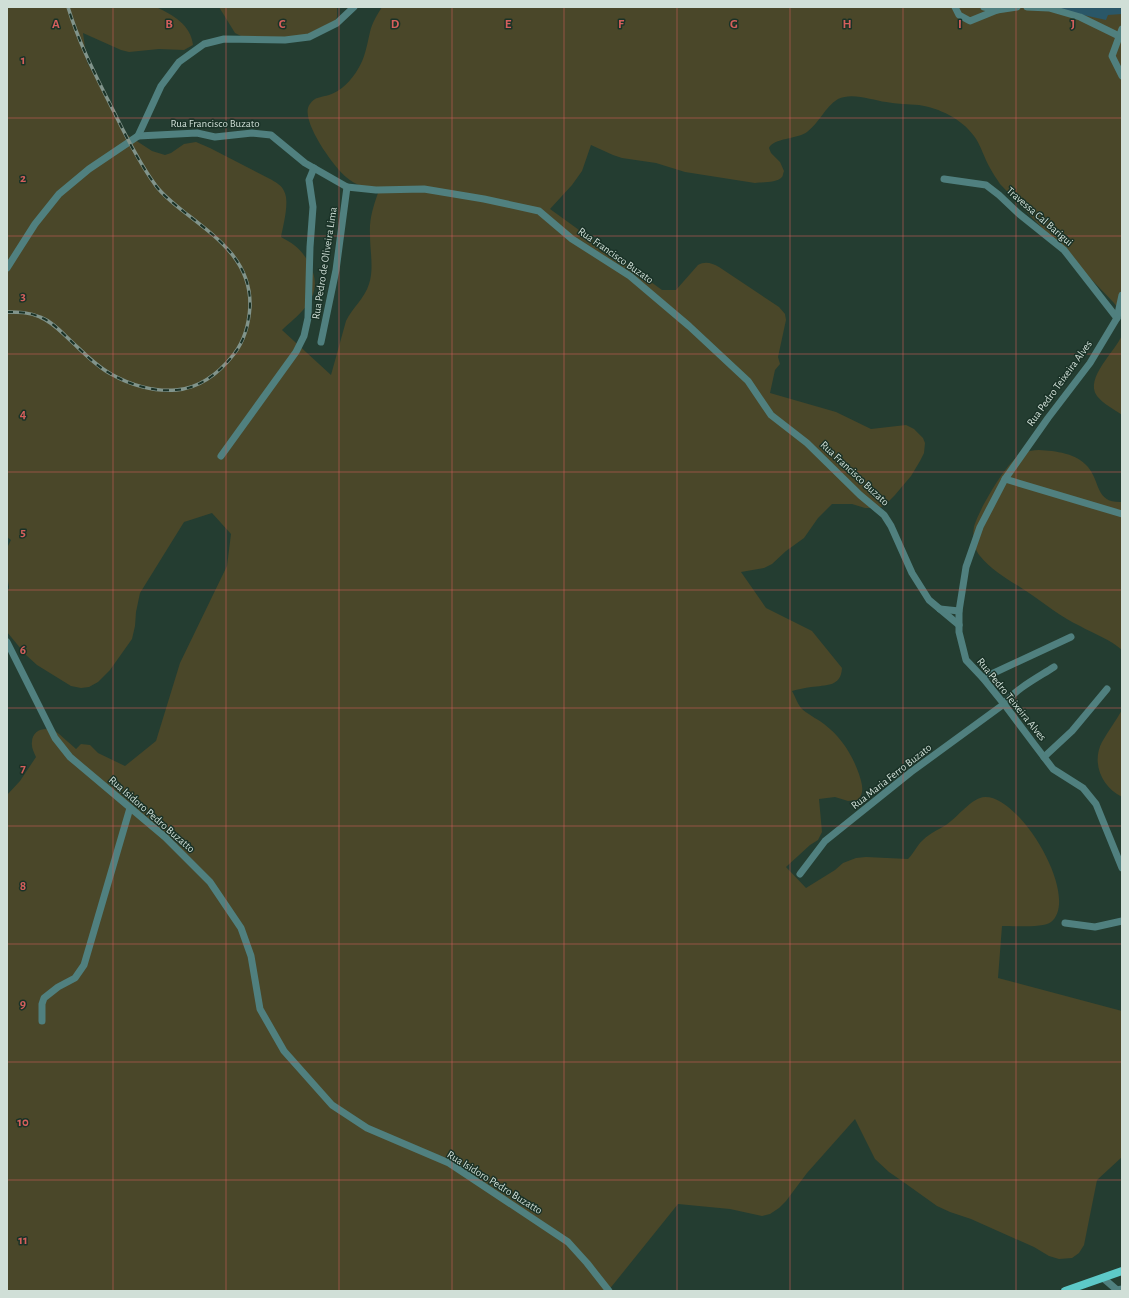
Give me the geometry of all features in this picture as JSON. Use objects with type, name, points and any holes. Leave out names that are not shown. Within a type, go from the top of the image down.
[{"type":"main road","points":[[1065,1291],[1122,1271]]},
{"type":"street","points":[[7,268],[35,224],[59,194],[89,169],[138,136],[161,86],[179,62],[204,44],[224,39],[285,40],[309,37],[337,23],[354,7]]},
{"type":"street","points":[[956,7],[959,15],[970,21],[997,10],[1017,7]]},
{"type":"street","points":[[984,7],[997,10]]},
{"type":"street","points":[[1027,7],[1049,8],[1080,17],[1119,36]]},
{"type":"street","points":[[1122,29],[1112,56],[1122,76]]},
{"type":"street","name":"Rua Francisco Buzato","points":[[138,136],[197,133],[215,137],[252,133],[272,135],[304,163],[347,187],[376,190],[424,189],[484,199],[539,211],[572,239],[630,276],[689,326],[748,381],[771,415],[807,443],[860,495],[884,515],[892,526],[912,573],[929,600],[959,625]]},
{"type":"street","points":[[221,456],[296,352],[304,336],[308,318],[313,207],[309,180],[314,168]]},
{"type":"street","name":"Travessa Cal Barigui","points":[[944,179],[986,185],[999,195],[1018,213],[1064,250],[1117,318]]},
{"type":"street","name":"Rua Pedro de Oliveira Lima","points":[[321,342],[336,270],[347,187]]},
{"type":"street","name":"Rua Pedro Teixeira Alves","points":[[1122,295],[1117,318],[1090,363],[1004,479],[980,527],[966,567],[959,611],[959,632],[966,660],[1004,704],[1053,769],[1083,788],[1096,804],[1122,868]]},
{"type":"street","points":[[1004,479],[1122,514]]},
{"type":"street","points":[[940,609],[959,611]]},
{"type":"street","points":[[983,678],[1071,637]]},
{"type":"street","name":"Rua Isidoro Pedro Buzatto","points":[[7,642],[55,738],[70,757],[165,837],[210,882],[241,928],[251,956],[260,1009],[284,1051],[332,1105],[367,1128],[449,1163],[568,1242],[587,1263],[608,1291]]},
{"type":"street","name":"Rua Maria Ferro Buzato","points":[[800,874],[825,841],[911,772],[1004,704],[1010,697],[1028,683],[1054,667]]},
{"type":"street","points":[[1044,757],[1072,730],[1107,689]]},
{"type":"street","points":[[42,1021],[42,1004],[44,998],[58,987],[75,978],[84,965],[130,808]]},
{"type":"street","points":[[1065,923],[1095,927],[1122,921]]},
{"type":"street","points":[[1103,1278],[1117,1290],[1122,1289]]},
{"type":"shaded area","points":[[7,7],[156,7],[175,17],[185,26],[192,38],[193,45],[184,50],[159,49],[129,52],[121,50],[83,33],[87,62],[126,134],[152,151],[165,155],[171,153],[184,144],[196,142],[272,180],[282,188],[286,195],[286,214],[281,237],[295,246],[305,257],[311,267],[315,287],[309,303],[297,317],[282,330],[331,375],[346,321],[365,294],[369,284],[372,266],[370,224],[378,193],[353,182],[341,172],[326,153],[313,131],[309,120],[308,111],[310,104],[314,100],[338,91],[355,73],[364,56],[372,25],[382,7],[1051,7],[1101,14],[1122,14],[1122,314],[1114,303],[1000,184],[992,172],[981,147],[969,130],[950,115],[927,106],[890,103],[856,96],[838,99],[829,106],[807,132],[798,136],[780,140],[771,145],[769,148],[771,153],[780,162],[784,171],[780,179],[769,182],[755,183],[685,172],[656,163],[622,158],[591,145],[582,171],[572,185],[550,209],[662,290],[676,290],[698,265],[708,263],[719,267],[779,307],[785,314],[786,320],[778,357],[780,364],[775,370],[770,393],[836,412],[871,429],[906,425],[914,429],[923,438],[925,443],[924,453],[920,461],[911,476],[884,506],[877,508],[865,508],[852,504],[832,504],[818,518],[804,538],[786,551],[772,564],[764,568],[741,572],[766,608],[812,631],[842,668],[839,679],[832,684],[792,691],[801,708],[824,724],[841,740],[853,760],[862,785],[862,794],[858,800],[848,801],[835,797],[819,799],[822,832],[818,840],[810,845],[786,867],[806,888],[835,870],[843,863],[856,858],[908,859],[919,844],[931,833],[950,822],[975,800],[985,797],[999,801],[1015,813],[1030,830],[1043,850],[1053,872],[1058,892],[1058,910],[1051,922],[1047,924],[1002,926],[998,978],[1122,1011],[1122,1157],[1097,1180],[1084,1245],[1079,1253],[1072,1258],[1059,1259],[1049,1256],[1034,1247],[971,1219],[937,1206],[889,1172],[875,1159],[855,1119],[807,1173],[786,1201],[770,1214],[762,1216],[730,1209],[678,1204],[608,1291],[7,1291],[7,795],[20,781],[36,757],[32,748],[32,742],[34,735],[40,730],[47,729],[55,731],[76,749],[81,744],[90,745],[98,753],[125,766],[156,741],[180,663],[227,566],[231,534],[212,513],[184,522],[140,593],[132,639],[110,670],[98,682],[89,687],[81,688],[71,686],[37,665],[26,655],[7,632],[7,597],[9,587],[7,576],[7,548],[11,540],[7,537]]},
{"type":"shaded area","points":[[219,7],[337,7],[337,17],[333,25],[312,38],[243,37],[235,33]]},
{"type":"shaded area","points":[[1122,335],[1122,415],[1099,399],[1094,389],[1095,381],[1102,365]]},
{"type":"shaded area","points":[[1032,450],[1059,452],[1072,456],[1083,462],[1092,473],[1103,496],[1113,501],[1122,502],[1122,650],[1053,610],[990,566],[976,550],[973,539],[974,527],[981,510],[994,487],[1015,458]]},
{"type":"shaded area","points":[[1122,710],[1122,797],[1115,793],[1104,781],[1100,774],[1098,758],[1102,742]]},
{"type":"water","points":[[1047,7],[1122,7],[1122,14],[1108,15],[1106,20]]},
{"type":"railway","points":[[7,312],[28,313],[45,319],[57,328],[90,359],[106,371],[118,378],[142,387],[159,390],[185,389],[202,382],[216,373],[238,349],[244,337],[249,319],[249,290],[245,275],[238,263],[219,240],[171,202],[148,175],[137,157],[95,74],[77,34],[68,7]]}]
